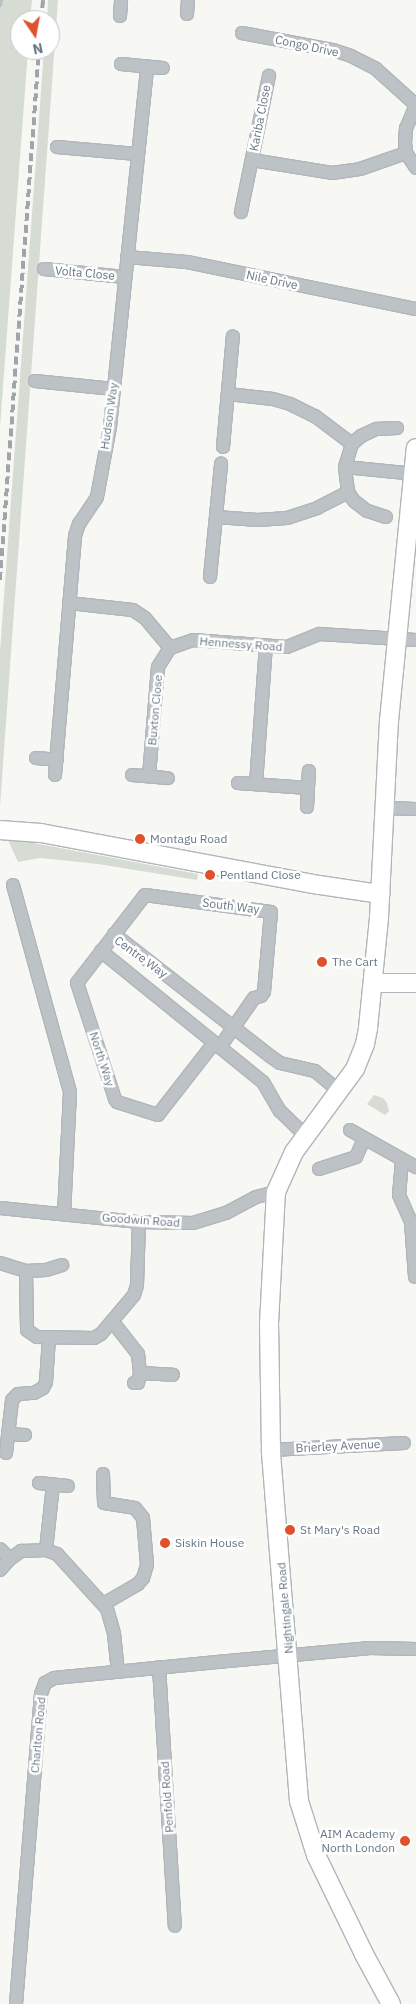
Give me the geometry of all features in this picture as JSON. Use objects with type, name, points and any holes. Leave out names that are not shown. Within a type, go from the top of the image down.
[{"type":"main road","points":[[276,1192],[287,1165],[305,1135],[355,1069],[365,1044],[374,983],[389,721],[415,474],[416,448]]},
{"type":"main road","points":[[19,831],[319,885],[380,894]]},
{"type":"main road","points":[[374,983],[416,984]]},
{"type":"main road","name":"Nightingale Road","points":[[276,1192],[269,1324],[271,1450],[289,1655],[299,1801],[308,1835],[364,1954],[391,2004]]},
{"type":"street","points":[[120,16],[121,0]]},
{"type":"street","points":[[187,14],[188,0]]},
{"type":"street","name":"Congo Drive","points":[[242,33],[333,50],[352,56],[376,69],[416,105]]},
{"type":"street","points":[[121,64],[163,68]]},
{"type":"street","name":"Hudson Way","points":[[55,775],[76,530],[97,497],[110,427],[147,66]]},
{"type":"street","name":"Kariba Close","points":[[241,212],[269,76]]},
{"type":"street","points":[[416,105],[406,153],[416,168]]},
{"type":"street","points":[[57,147],[137,154]]},
{"type":"street","name":"Kariba Close","points":[[252,160],[332,173],[360,169],[406,153]]},
{"type":"street","name":"Nile Drive","points":[[127,257],[187,262],[416,309]]},
{"type":"street","name":"Volta Close","points":[[44,269],[125,277]]},
{"type":"street","points":[[222,447],[233,336]]},
{"type":"street","points":[[35,381],[114,389]]},
{"type":"street","points":[[228,394],[273,399],[290,404],[315,416],[352,444]]},
{"type":"street","points":[[386,517],[366,511],[354,501],[348,492],[345,468],[352,444],[361,436],[376,429],[397,428]]},
{"type":"street","points":[[210,577],[221,464]]},
{"type":"street","points":[[345,468],[415,474]]},
{"type":"street","points":[[216,517],[258,520],[288,518],[317,508],[348,492]]},
{"type":"street","points":[[69,603],[133,610],[145,618],[170,648]]},
{"type":"street","name":"Hennessy Road","points":[[170,648],[192,640],[287,647],[319,634],[416,640]]},
{"type":"street","points":[[256,784],[266,646]]},
{"type":"street","name":"Buxton Close","points":[[149,776],[158,667],[170,648]]},
{"type":"street","points":[[36,758],[57,760]]},
{"type":"street","points":[[307,807],[309,771]]},
{"type":"street","points":[[132,775],[168,778]]},
{"type":"street","points":[[238,783],[308,788]]},
{"type":"street","points":[[385,808],[416,809]]},
{"type":"street","points":[[13,885],[70,1092],[64,1213]]},
{"type":"street","name":"South Way","points":[[114,934],[145,895],[271,912],[266,986],[261,996],[254,998],[234,1026]]},
{"type":"street","name":"Centre Way","points":[[305,1135],[280,1111],[263,1082],[101,951],[114,934],[280,1063],[315,1071],[339,1091]]},
{"type":"street","name":"North Way","points":[[101,951],[77,983],[117,1102],[158,1115],[217,1045]]},
{"type":"street","points":[[217,1045],[234,1026]]},
{"type":"street","points":[[350,1130],[416,1167]]},
{"type":"street","points":[[319,1169],[356,1156],[364,1139]]},
{"type":"street","points":[[402,1160],[399,1195],[411,1222],[415,1277]]},
{"type":"street","name":"Goodwin Road","points":[[0,1208],[139,1222],[193,1223],[226,1213],[261,1195],[276,1192]]},
{"type":"street","points":[[26,1271],[27,1330],[37,1337],[94,1338],[101,1334],[128,1304],[137,1285],[139,1222]]},
{"type":"street","points":[[0,1263],[26,1271],[46,1270],[62,1265]]},
{"type":"street","points":[[112,1321],[138,1354],[137,1378],[173,1375]]},
{"type":"street","points":[[6,1453],[14,1396],[40,1391],[46,1382],[49,1338]]},
{"type":"street","points":[[8,1434],[25,1434]]},
{"type":"street","name":"Brierley Avenue","points":[[271,1450],[404,1443]]},
{"type":"street","points":[[103,1474],[104,1503],[136,1508],[143,1518],[147,1566],[143,1578],[138,1584],[104,1604]]},
{"type":"street","points":[[39,1483],[68,1486]]},
{"type":"street","points":[[46,1550],[53,1484]]},
{"type":"street","points":[[0,1549],[10,1559]]},
{"type":"street","points":[[0,1570],[10,1559],[22,1551],[46,1550],[58,1554],[104,1604],[110,1619],[118,1671]]},
{"type":"street","points":[[289,1655],[370,1648],[416,1649]]},
{"type":"street","name":"Charlton Road","points":[[16,2004],[41,1694],[45,1683],[54,1678],[289,1655]]},
{"type":"street","name":"Penfold Road","points":[[159,1667],[175,1926]]},
{"type":"shaded area","points":[[0,0],[32,0],[31,10],[10,10],[10,60],[27,60],[0,427]]},
{"type":"shaded area","points":[[48,0],[58,0],[57,10],[48,10]]},
{"type":"shaded area","points":[[43,60],[54,60],[0,806],[0,651]]},
{"type":"shaded area","points":[[7,838],[198,874],[197,880],[98,864],[40,858],[18,862]]},
{"type":"shaded area","points":[[374,1095],[383,1098],[387,1103],[389,1111],[385,1115],[367,1104]]},
{"type":"waterway","points":[[0,5],[1,0]]},
{"type":"railway","points":[[42,10],[43,0]]},
{"type":"railway","points":[[0,580],[38,60]]},
{"type":"place","name":"Montagu Road","points":[[140,839]]},
{"type":"place","name":"Pentland Close","points":[[210,875]]},
{"type":"place","name":"The Cart","points":[[322,962]]},
{"type":"place","name":"St Mary's Road","points":[[290,1530]]},
{"type":"place","name":"Siskin House","points":[[165,1543]]},
{"type":"place","name":"AIM Academy North London","points":[[405,1841]]}]
